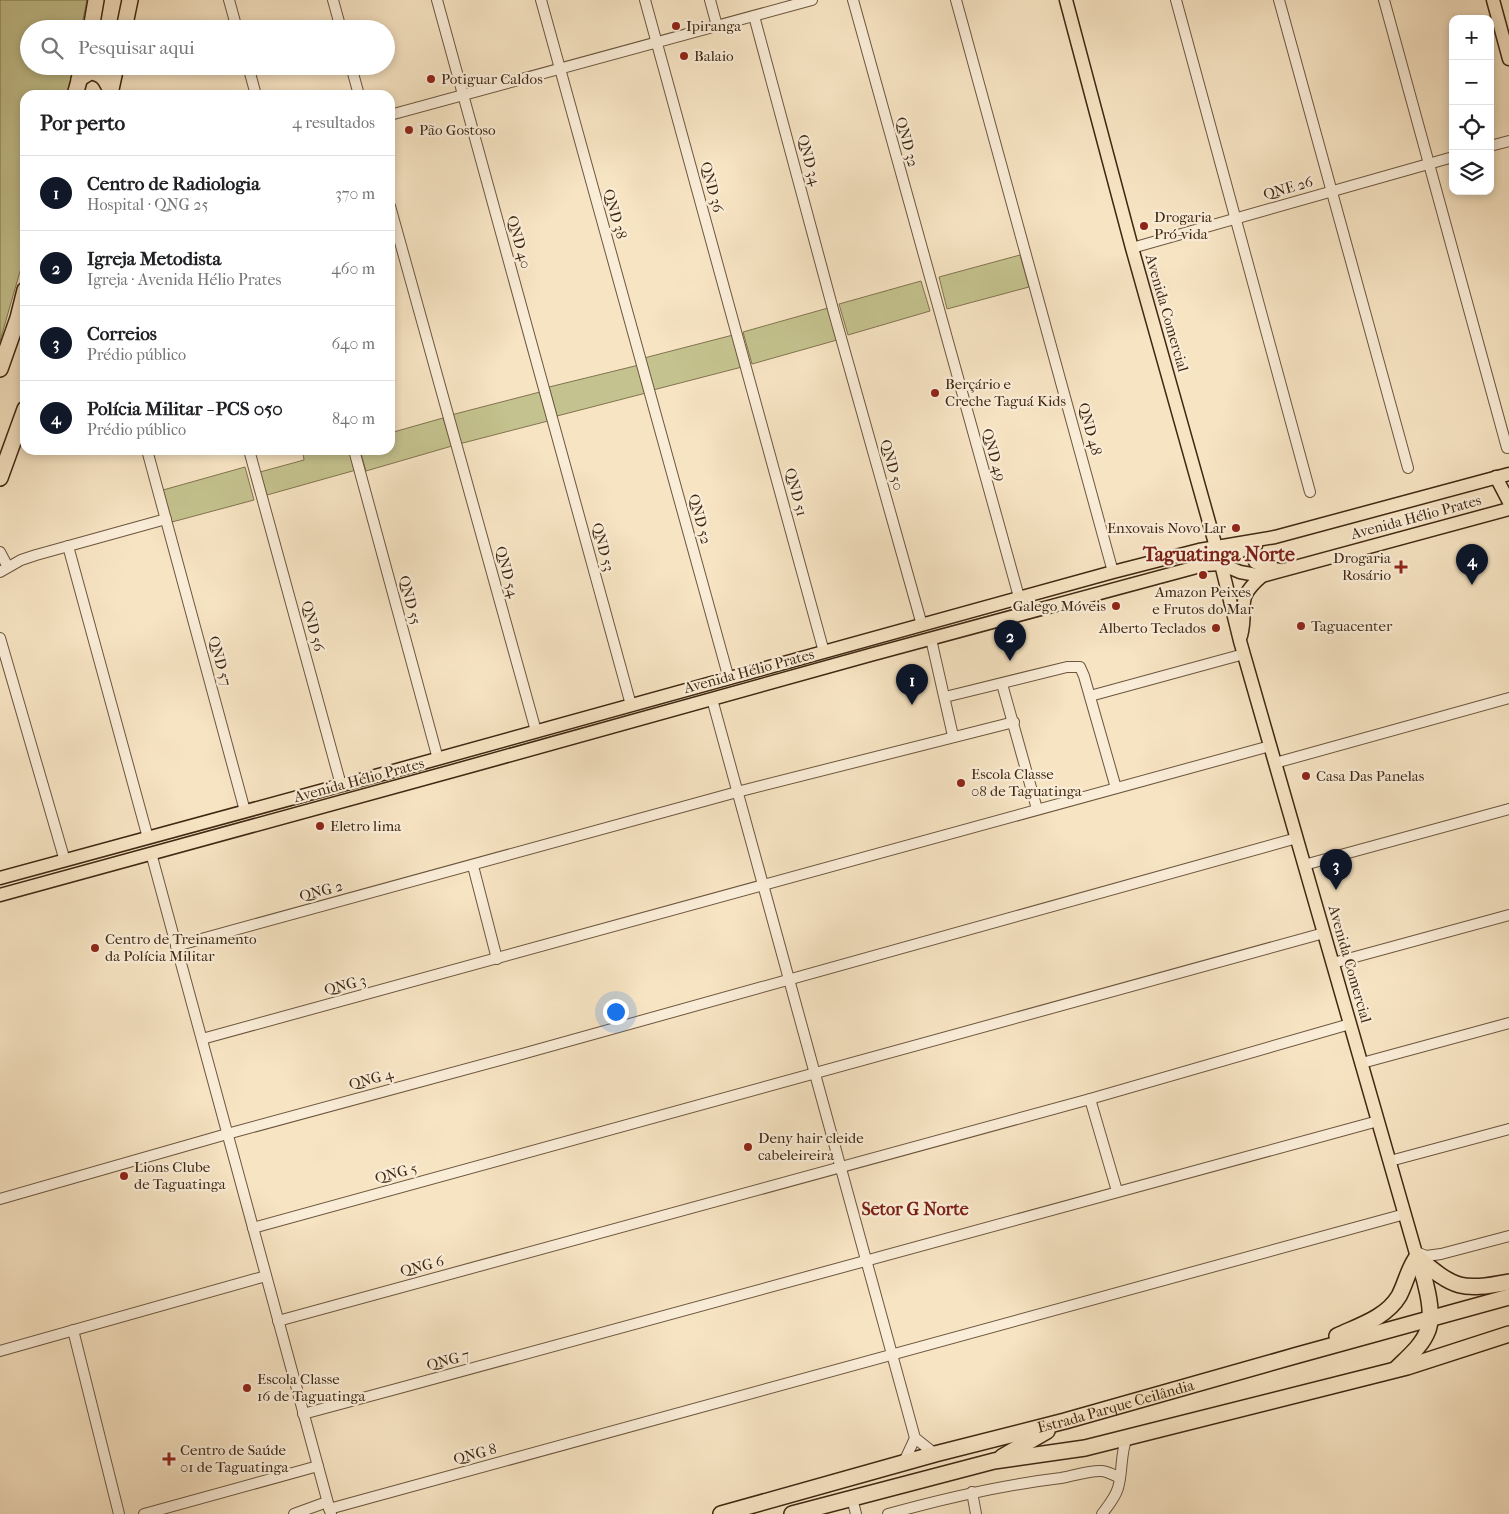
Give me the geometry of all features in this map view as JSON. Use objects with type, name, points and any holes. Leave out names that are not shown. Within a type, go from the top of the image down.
[{"type":"highway","points":[[93,20],[96,0]]},
{"type":"highway","points":[[126,20],[130,0]]},
{"type":"highway","points":[[76,90],[80,75]]},
{"type":"highway","points":[[100,75],[104,78],[109,90]]},
{"type":"highway","points":[[111,90],[114,75]]},
{"type":"highway","points":[[0,369],[20,310]]},
{"type":"highway","points":[[18,318],[20,330]]},
{"type":"highway","points":[[0,478],[20,423]]},
{"type":"highway","points":[[1417,1255],[1436,1273],[1458,1285],[1482,1287],[1509,1282]]},
{"type":"highway","points":[[1395,1370],[1423,1339],[1428,1330],[1430,1318],[1425,1283],[1417,1255]]},
{"type":"highway","points":[[1298,1355],[1369,1321],[1391,1306],[1401,1291],[1417,1255]]},
{"type":"highway","name":"Estrada Parque Ceilândia","points":[[721,1514],[935,1454],[1065,1421],[1509,1297]]},
{"type":"highway","name":"Estrada Parque Ceilândia","points":[[792,1514],[994,1461],[1085,1448],[1127,1438],[1395,1370],[1509,1334]]},
{"type":"highway","points":[[994,1461],[1065,1421]]},
{"type":"main road","name":"Avenida Comercial","points":[[1066,0],[1132,248],[1216,547]]},
{"type":"main road","points":[[1493,0],[1508,50]]},
{"type":"main road","name":"Avenida Hélio Prates","points":[[0,878],[438,759],[1019,597],[1216,547],[1275,536],[1509,474]]},
{"type":"main road","points":[[1496,477],[1509,502]]},
{"type":"main road","name":"Avenida Hélio Prates","points":[[0,895],[678,707],[1204,566],[1221,564],[1240,572],[1262,576],[1509,509]]},
{"type":"main road","points":[[1221,564],[1234,554],[1275,536]]},
{"type":"main road","points":[[1256,545],[1252,553],[1256,562],[1266,567],[1282,570]]},
{"type":"main road","name":"Avenida Comercial","points":[[1221,564],[1240,641],[1417,1255]]},
{"type":"main road","points":[[1240,641],[1244,625],[1245,594],[1262,576]]},
{"type":"main road","points":[[931,639],[948,628],[976,620],[976,616],[971,611]]},
{"type":"main road","points":[[678,707],[677,705],[681,702],[724,688],[728,684],[728,678]]},
{"type":"main road","points":[[338,802],[355,791],[390,780],[398,770]]},
{"type":"street","points":[[230,0],[235,20]]},
{"type":"street","points":[[333,0],[339,20]]},
{"type":"street","name":"QND 40","points":[[437,0],[546,397]]},
{"type":"street","name":"QND 38","points":[[541,0],[643,368]]},
{"type":"street","name":"QND 36","points":[[645,0],[739,340]]},
{"type":"street","points":[[710,0],[717,26]]},
{"type":"street","points":[[395,114],[812,0]]},
{"type":"street","name":"QND 32","points":[[853,0],[933,292]]},
{"type":"street","name":"QND 48","points":[[956,0],[1113,572]]},
{"type":"street","points":[[1176,0],[1310,492]]},
{"type":"street","points":[[1278,0],[1408,468]]},
{"type":"street","points":[[1384,0],[1506,448]]},
{"type":"street","name":"QND 34","points":[[754,16],[834,313]]},
{"type":"street","points":[[250,75],[255,90]]},
{"type":"street","points":[[353,75],[358,90]]},
{"type":"street","points":[[1494,145],[1509,141]]},
{"type":"street","name":"QNE 26","points":[[1132,248],[1449,158]]},
{"type":"street","name":"QND 54","points":[[395,224],[536,731]]},
{"type":"street","name":"QND 49","points":[[933,292],[1019,597]]},
{"type":"street","name":"QND 50","points":[[834,313],[922,625]]},
{"type":"street","name":"QND 51","points":[[739,340],[824,652]]},
{"type":"street","name":"QND 52","points":[[643,368],[728,678]]},
{"type":"street","name":"QND 53","points":[[546,397],[631,705]]},
{"type":"street","name":"QND 57","points":[[148,455],[245,811]]},
{"type":"street","name":"QND 56","points":[[250,455],[341,785]]},
{"type":"street","name":"QND 55","points":[[355,455],[438,759]]},
{"type":"street","points":[[0,552],[4,569],[21,560],[166,519]]},
{"type":"street","points":[[68,546],[148,838]]},
{"type":"street","points":[[0,638],[65,861]]},
{"type":"street","points":[[931,639],[953,736]]},
{"type":"street","points":[[1090,696],[1244,654]]},
{"type":"street","points":[[944,697],[1078,666],[1082,670],[1116,788]]},
{"type":"street","points":[[1002,684],[1037,809]]},
{"type":"street","points":[[1275,763],[1509,698]]},
{"type":"street","points":[[712,699],[915,1438],[935,1454]]},
{"type":"street","name":"QNG 2","points":[[176,946],[737,792],[1014,722]]},
{"type":"street","name":"QNG 3","points":[[202,1039],[1270,746]]},
{"type":"street","points":[[1304,865],[1509,809]]},
{"type":"street","name":"QNG 4","points":[[0,1198],[1297,838]]},
{"type":"street","points":[[151,853],[329,1508]]},
{"type":"street","points":[[473,866],[497,959]]},
{"type":"street","points":[[1333,963],[1509,915]]},
{"type":"street","name":"QNG 5","points":[[253,1228],[1324,933]]},
{"type":"street","points":[[1362,1063],[1509,1023]]},
{"type":"street","name":"QNG 6","points":[[278,1321],[1090,1098],[1350,1024]]},
{"type":"street","points":[[1090,1098],[1117,1192]]},
{"type":"street","name":"QNG 7","points":[[303,1414],[600,1335],[866,1260],[1378,1121]]},
{"type":"street","points":[[1390,1161],[1509,1129]]},
{"type":"street","name":"QNG 8","points":[[299,1513],[329,1508],[1405,1214]]},
{"type":"street","points":[[1417,1255],[1442,1254],[1509,1236]]},
{"type":"street","points":[[0,1351],[266,1276]]},
{"type":"street","points":[[73,1330],[119,1514]]},
{"type":"street","points":[[903,1464],[915,1438]]},
{"type":"street","points":[[1102,1514],[1113,1500],[1119,1487],[1122,1451],[1127,1438]]},
{"type":"street","points":[[144,1514],[318,1466]]},
{"type":"street","points":[[888,1514],[1005,1485],[1098,1471],[1110,1473],[1120,1478]]},
{"type":"street","points":[[972,1492],[976,1514]]},
{"type":"street","points":[[852,1498],[856,1514]]},
{"type":"shaded area","points":[[0,0],[87,0],[83,20],[20,20],[20,75],[72,75],[68,90],[20,90],[20,271],[0,341]]},
{"type":"shaded area","points":[[1020,255],[1029,287],[947,309],[939,277]]},
{"type":"shaded area","points":[[921,281],[930,311],[848,335],[839,304]]},
{"type":"shaded area","points":[[828,308],[837,340],[752,364],[743,332]]},
{"type":"shaded area","points":[[733,335],[742,367],[653,390],[644,358]]},
{"type":"shaded area","points":[[639,365],[646,393],[557,416],[549,387]]},
{"type":"shaded area","points":[[540,392],[548,421],[459,444],[451,415]]},
{"type":"shaded area","points":[[443,418],[452,446],[366,471],[361,455],[395,455],[395,432]]},
{"type":"shaded area","points":[[303,455],[352,455],[356,470],[267,495],[260,472],[304,460]]},
{"type":"shaded area","points":[[245,467],[254,500],[172,522],[163,490]]},
{"type":"place","name":"Ipiranga","points":[[676,26]]},
{"type":"place","name":"Balaio","points":[[684,56]]},
{"type":"place","name":"Potiguar Caldos","points":[[431,79]]},
{"type":"place","name":"Pão Gostoso","points":[[409,130]]},
{"type":"place","name":"Drogaria Pró-vida","points":[[1144,226]]},
{"type":"place","name":"Berçário e Creche Taguá Kids","points":[[935,393]]},
{"type":"place","name":"Enxovais Novo Lar","points":[[1236,528]]},
{"type":"place","name":"Drogaria Rosário","points":[[1401,567]]},
{"type":"place","name":"Amazon Peixes e Frutos do Mar","points":[[1203,575]]},
{"type":"place","name":"Polícia Militar - PCS 050","points":[[1472,585]]},
{"type":"place","name":"Galego Móveis","points":[[1116,606]]},
{"type":"place","name":"Taguacenter","points":[[1301,626]]},
{"type":"place","name":"Alberto Teclados","points":[[1216,628]]},
{"type":"place","name":"Igreja Metodista","points":[[1010,661]]},
{"type":"place","name":"Centro de Radiologia","points":[[912,705]]},
{"type":"place","name":"Casa Das Panelas","points":[[1306,776]]},
{"type":"place","name":"Escola Classe 08 de Taguatinga","points":[[961,783]]},
{"type":"place","name":"Eletro lima","points":[[320,826]]},
{"type":"place","name":"Correios","points":[[1336,890]]},
{"type":"place","name":"Centro de Treinamento da Polícia Militar","points":[[95,948]]},
{"type":"place","name":"Deny hair cleide cabeleireira","points":[[748,1147]]},
{"type":"place","name":"Lions Clube de Taguatinga","points":[[124,1176]]},
{"type":"place","name":"Escola Classe 16 de Taguatinga","points":[[247,1388]]},
{"type":"place","name":"Centro de Saúde 01 de Taguatinga","points":[[169,1459]]},
{"type":"district","name":"Taguatinga Norte","points":[[1219,554]]},
{"type":"district","name":"Setor G Norte","points":[[915,1209]]}]
